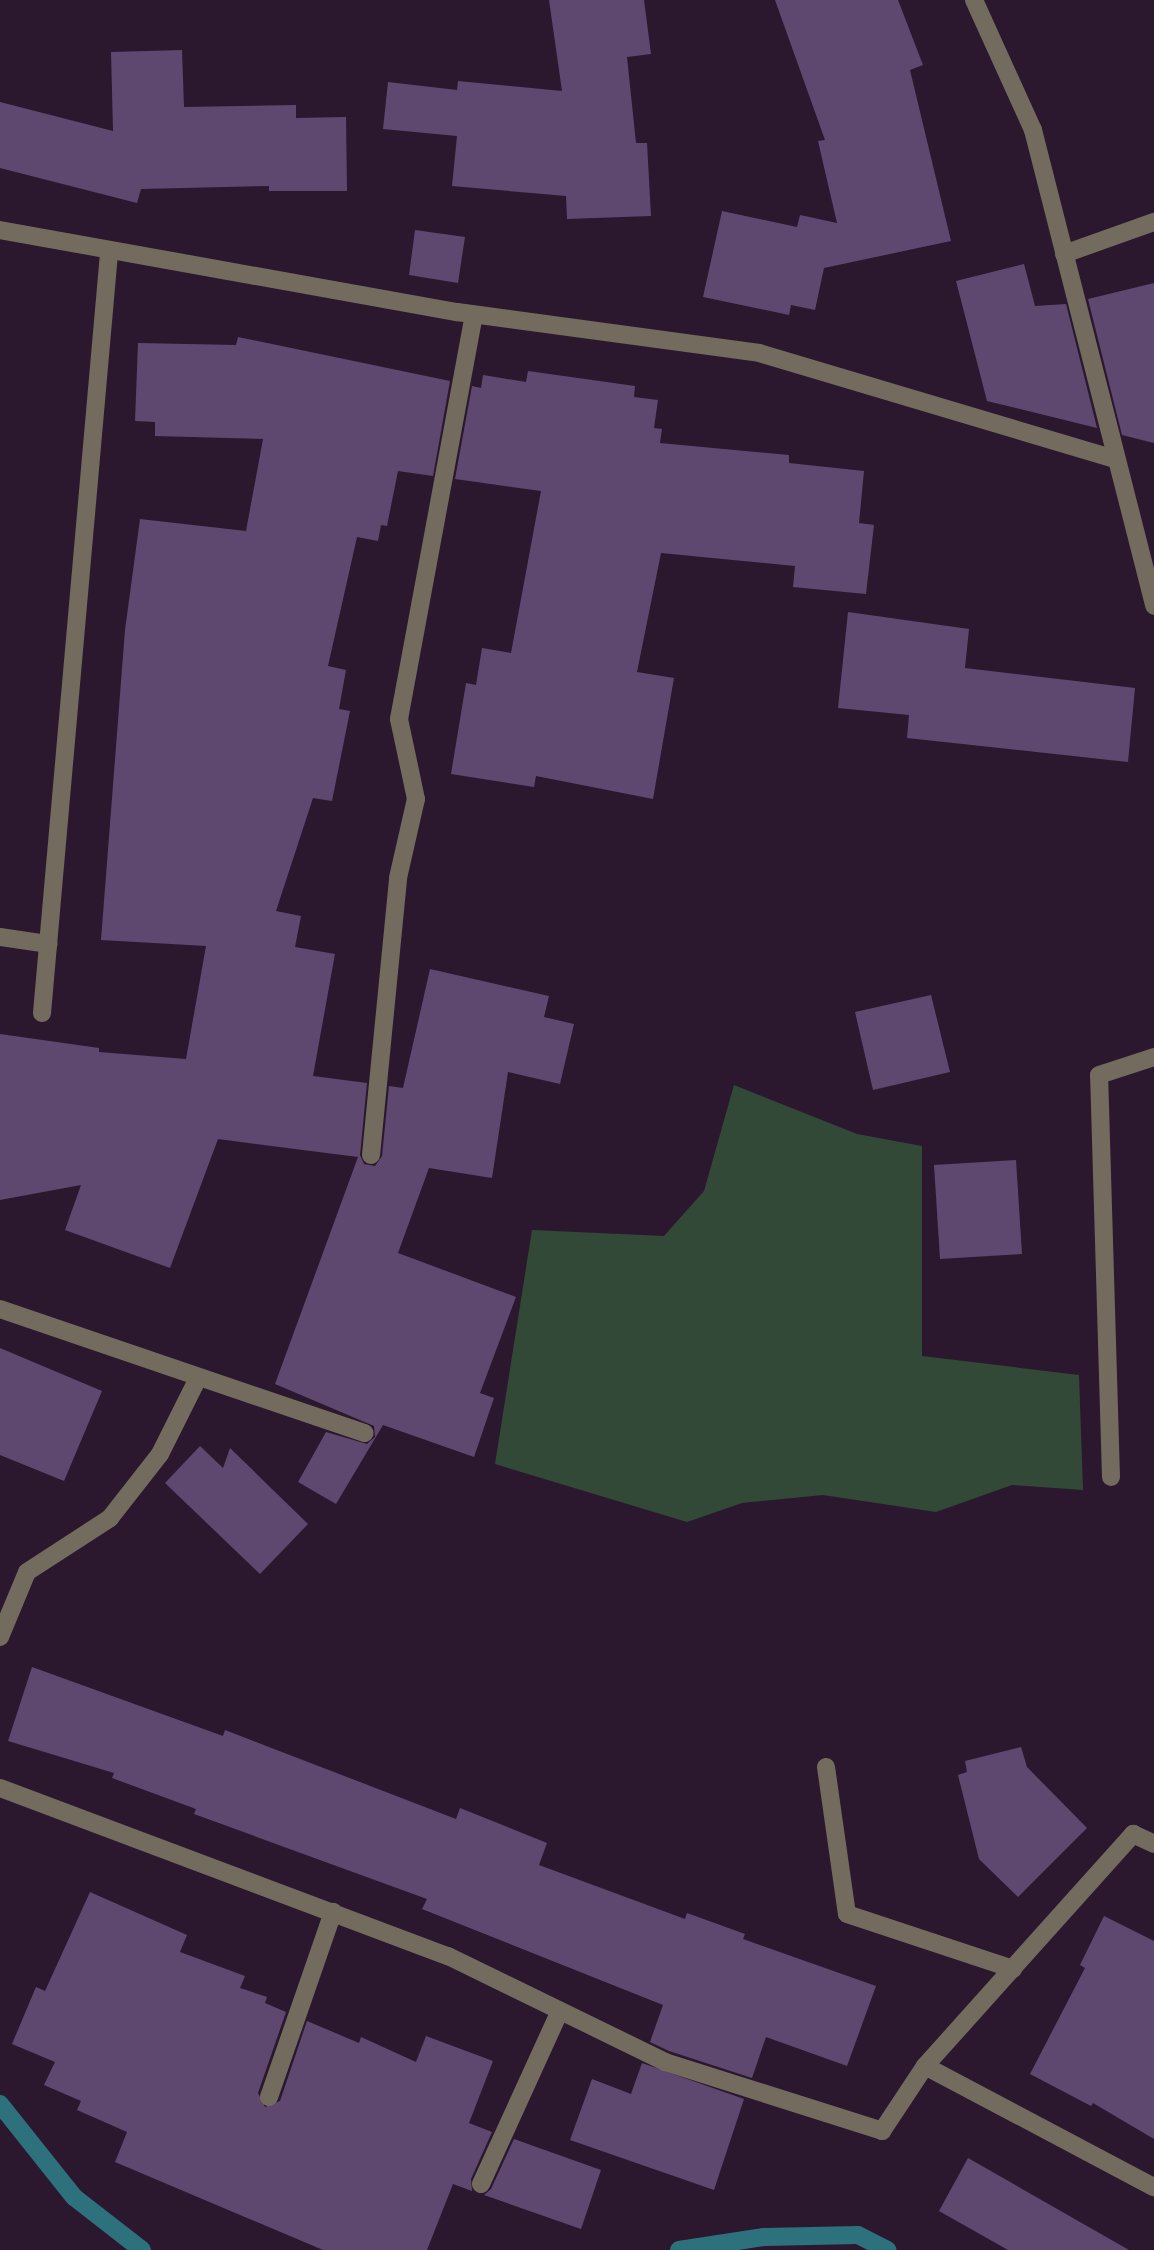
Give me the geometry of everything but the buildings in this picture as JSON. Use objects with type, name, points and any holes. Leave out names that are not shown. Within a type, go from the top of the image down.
[{"type":"street","points":[[974,0],[1033,130],[1114,459],[1154,606]]},
{"type":"street","points":[[1064,254],[1154,222]]},
{"type":"street","points":[[0,230],[109,253],[474,315],[759,353],[1114,459]]},
{"type":"street","points":[[42,1013],[109,253]]},
{"type":"street","points":[[370,1155],[398,878],[416,799],[399,719],[474,315]]},
{"type":"street","points":[[0,937],[48,944]]},
{"type":"street","points":[[1111,1477],[1099,1075],[1154,1057]]},
{"type":"street","points":[[0,1309],[365,1433]]},
{"type":"street","points":[[0,1637],[7,1600],[27,1572],[110,1518],[160,1454],[198,1378]]},
{"type":"street","points":[[826,1767],[848,1914],[1013,1969]]},
{"type":"street","points":[[0,1788],[448,1956],[665,2062],[881,2131],[925,2066],[1133,1834],[1154,1844]]},
{"type":"street","points":[[269,2097],[333,1912]]},
{"type":"street","points":[[481,2184],[560,2011]]},
{"type":"street","points":[[925,2066],[1154,2187]]},
{"type":"green space","points":[[734,1085],[857,1134],[922,1146],[922,1356],[1079,1375],[1083,1490],[1012,1485],[936,1512],[823,1495],[742,1503],[687,1522],[495,1464],[532,1230],[664,1236],[704,1191]]},
{"type":"waterway","points":[[0,2104],[74,2197],[142,2250]]},
{"type":"waterway","points":[[679,2250],[764,2237],[858,2235],[887,2250]]}]
